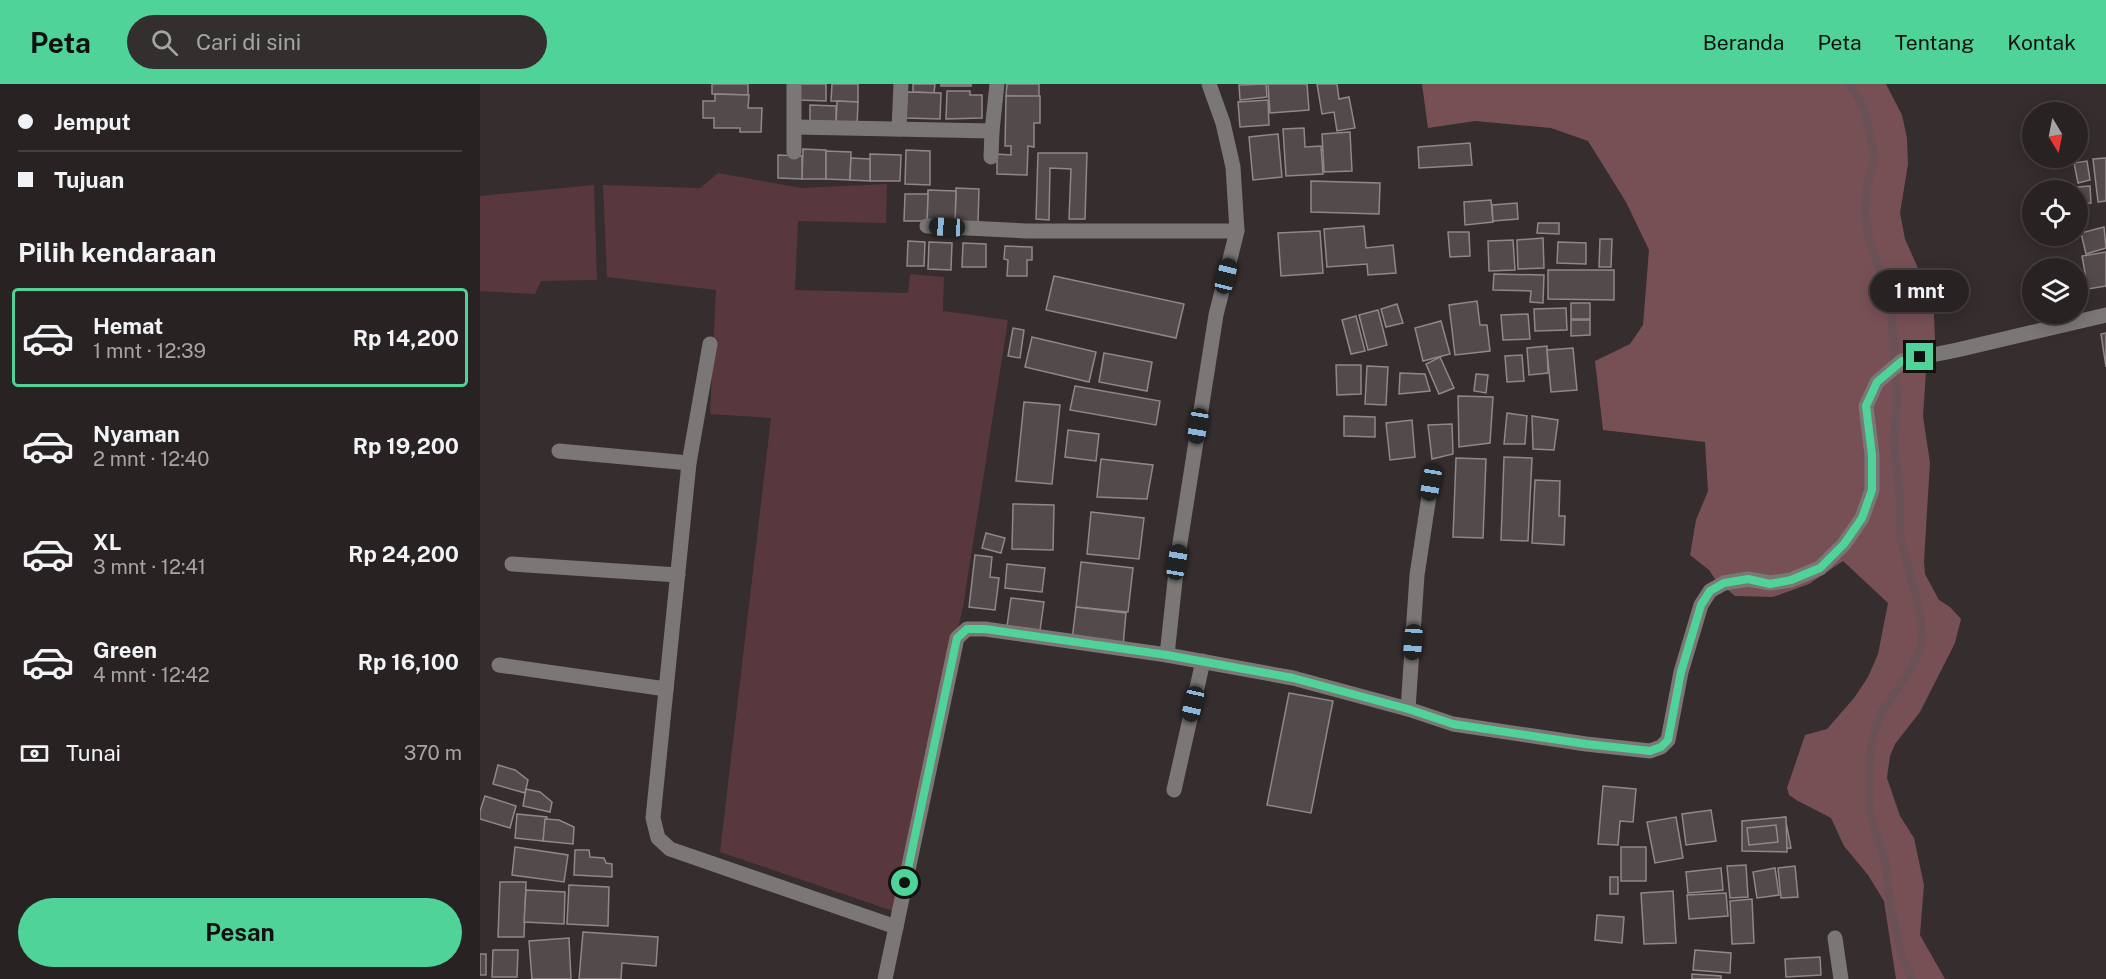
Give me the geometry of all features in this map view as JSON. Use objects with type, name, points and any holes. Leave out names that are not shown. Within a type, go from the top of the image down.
[{"type":"street","points":[[794,84],[794,152]]},
{"type":"street","points":[[899,129],[901,84]]},
{"type":"street","points":[[991,157],[997,84]]},
{"type":"street","points":[[1167,655],[1177,562],[1205,381],[1216,315],[1237,231],[1233,167],[1223,123],[1209,84]]},
{"type":"street","points":[[795,127],[992,131]]},
{"type":"street","points":[[927,226],[1026,231],[1237,231]]},
{"type":"street","points":[[885,979],[957,638],[967,629],[985,629],[1203,661],[1293,678],[1408,709],[1453,724],[1650,751],[1661,747],[1668,740],[1681,672],[1701,605],[1710,591],[1724,583],[1748,579],[1770,584],[1791,580],[1820,568],[1844,544],[1862,518],[1872,490],[1872,455],[1866,406],[1877,382],[1902,361],[2106,315]]},
{"type":"street","points":[[710,344],[689,464],[653,818],[658,838],[670,849],[896,927]]},
{"type":"street","points":[[559,451],[689,464]]},
{"type":"street","points":[[1408,709],[1417,575],[1431,483]]},
{"type":"street","points":[[512,564],[678,575]]},
{"type":"street","points":[[1174,790],[1203,661]]},
{"type":"street","points":[[499,665],[666,689]]},
{"type":"street","points":[[1835,938],[1841,979]]},
{"type":"shaded area","points":[[1422,84],[1886,84],[1902,115],[1907,138],[1908,164],[1900,213],[1905,239],[1933,302],[1935,340],[1926,371],[1923,416],[1930,463],[1925,574],[1939,600],[1950,607],[1961,619],[1955,643],[1920,712],[1895,744],[1890,756],[1887,778],[1900,816],[1914,838],[1924,885],[1920,935],[1945,979],[1896,979],[1884,901],[1868,875],[1844,846],[1831,818],[1789,795],[1787,788],[1805,735],[1827,729],[1854,698],[1868,677],[1878,654],[1888,603],[1843,561],[1809,584],[1773,597],[1735,596],[1690,555],[1696,520],[1708,491],[1705,442],[1603,430],[1595,361],[1630,344],[1643,325],[1649,250],[1626,202],[1588,141],[1551,128],[1475,121],[1428,128]]},
{"type":"shaded area","points":[[718,173],[801,188],[887,184],[886,223],[798,221],[795,290],[908,293],[910,274],[944,277],[943,311],[1008,320],[963,607],[893,911],[720,852],[771,418],[710,414],[716,290],[607,277],[603,185],[700,188]]},
{"type":"shaded area","points":[[594,185],[597,280],[541,281],[535,294],[480,291],[480,196]]},
{"type":"building","points":[[712,84],[748,84],[748,95],[712,94]]},
{"type":"building","points":[[799,84],[826,84],[826,101],[799,100]]},
{"type":"building","points":[[832,84],[858,84],[858,102],[831,101]]},
{"type":"building","points":[[913,84],[935,84],[934,93],[913,92]]},
{"type":"building","points":[[941,84],[971,84],[971,86],[941,86]]},
{"type":"building","points":[[1007,84],[1039,84],[1039,97],[1006,96]]},
{"type":"building","points":[[1266,84],[1267,97],[1240,100],[1239,85]]},
{"type":"building","points":[[1268,84],[1307,84],[1309,110],[1270,113]]},
{"type":"building","points":[[1317,84],[1337,84],[1339,99],[1349,97],[1355,128],[1337,131],[1334,112],[1322,114]]},
{"type":"building","points":[[947,91],[970,91],[970,95],[982,95],[982,118],[946,119]]},
{"type":"building","points":[[907,92],[941,93],[940,119],[906,118]]},
{"type":"building","points":[[715,94],[749,95],[748,108],[762,108],[761,132],[740,132],[740,128],[714,128],[714,118],[703,118],[703,101],[715,101]]},
{"type":"building","points":[[1006,96],[1040,96],[1040,123],[1034,123],[1034,147],[1028,146],[1027,175],[997,174],[997,154],[1011,155],[1011,146],[1005,146]]},
{"type":"building","points":[[1268,100],[1269,125],[1240,127],[1238,102]]},
{"type":"building","points":[[837,101],[858,102],[857,127],[836,126]]},
{"type":"building","points":[[810,105],[836,106],[836,126],[810,126]]},
{"type":"building","points":[[1304,128],[1305,147],[1321,146],[1323,174],[1286,176],[1283,129]]},
{"type":"building","points":[[1350,132],[1352,171],[1324,172],[1322,134]]},
{"type":"building","points":[[1278,134],[1282,177],[1253,180],[1249,137]]},
{"type":"building","points":[[1470,143],[1472,165],[1419,168],[1418,147]]},
{"type":"building","points":[[803,149],[826,150],[826,179],[802,179]]},
{"type":"building","points":[[906,150],[930,151],[930,185],[905,184]]},
{"type":"building","points":[[826,151],[851,152],[850,180],[826,179]]},
{"type":"building","points":[[1038,153],[1087,153],[1085,219],[1069,219],[1071,169],[1050,168],[1049,220],[1036,219]]},
{"type":"building","points":[[870,154],[901,155],[900,181],[870,181]]},
{"type":"building","points":[[778,155],[802,156],[802,179],[778,178]]},
{"type":"building","points":[[851,158],[870,159],[870,181],[850,180]]},
{"type":"building","points":[[2106,158],[2106,201],[2098,202],[2093,159]]},
{"type":"building","points":[[2088,167],[2090,180],[2077,180],[2075,168]]},
{"type":"building","points":[[1311,181],[1380,183],[1379,214],[1311,212]]},
{"type":"building","points":[[2088,186],[2090,186],[2091,203],[2088,203]]},
{"type":"building","points":[[956,188],[979,189],[978,222],[955,222]]},
{"type":"building","points":[[928,190],[956,191],[955,222],[927,221]]},
{"type":"building","points":[[905,194],[928,194],[927,221],[904,221]]},
{"type":"building","points":[[1491,200],[1493,222],[1465,225],[1464,202]]},
{"type":"building","points":[[1517,203],[1518,219],[1493,221],[1492,205]]},
{"type":"building","points":[[1538,223],[1559,223],[1559,234],[1537,233]]},
{"type":"building","points":[[1364,226],[1366,248],[1393,245],[1396,273],[1368,275],[1367,264],[1327,267],[1324,229]]},
{"type":"building","points":[[2104,227],[2106,248],[2086,254],[2084,246],[2088,246],[2088,231]]},
{"type":"building","points":[[1320,231],[1323,273],[1281,276],[1278,233]]},
{"type":"building","points":[[1448,232],[1469,232],[1470,256],[1450,257]]},
{"type":"building","points":[[1543,238],[1544,268],[1518,269],[1517,240]]},
{"type":"building","points":[[1600,239],[1612,239],[1611,267],[1599,267]]},
{"type":"building","points":[[1513,240],[1515,270],[1489,271],[1488,241]]},
{"type":"building","points":[[908,241],[925,242],[924,266],[907,266]]},
{"type":"building","points":[[929,242],[952,243],[951,270],[928,269]]},
{"type":"building","points":[[1558,242],[1586,243],[1586,264],[1557,263]]},
{"type":"building","points":[[963,243],[986,244],[986,267],[962,267]]},
{"type":"building","points":[[1005,246],[1032,247],[1032,260],[1027,260],[1027,276],[1007,276],[1008,260],[1004,259]]},
{"type":"building","points":[[2106,252],[2106,286],[2088,289],[2088,258],[2082,256]]},
{"type":"building","points":[[1548,270],[1614,270],[1614,300],[1548,299]]},
{"type":"building","points":[[1494,274],[1544,275],[1543,303],[1530,302],[1531,291],[1493,290]]},
{"type":"building","points":[[1054,276],[1184,304],[1176,338],[1046,310]]},
{"type":"building","points":[[1477,301],[1480,325],[1487,325],[1490,351],[1455,355],[1449,305]]},
{"type":"building","points":[[1571,303],[1590,303],[1590,319],[1571,319]]},
{"type":"building","points":[[1397,304],[1403,323],[1386,327],[1381,309]]},
{"type":"building","points":[[1566,308],[1567,330],[1535,331],[1534,309]]},
{"type":"building","points":[[1378,310],[1387,345],[1368,350],[1359,315]]},
{"type":"building","points":[[1528,314],[1530,339],[1503,340],[1501,315]]},
{"type":"building","points":[[1356,316],[1365,351],[1351,354],[1342,320]]},
{"type":"building","points":[[1571,320],[1590,320],[1590,335],[1571,336]]},
{"type":"building","points":[[1441,321],[1450,354],[1423,361],[1415,328]]},
{"type":"building","points":[[1013,328],[1024,330],[1020,358],[1008,356]]},
{"type":"building","points":[[2106,333],[2106,367],[2101,334]]},
{"type":"building","points":[[1032,337],[1096,352],[1089,382],[1025,367]]},
{"type":"building","points":[[1547,346],[1548,373],[1529,375],[1527,348]]},
{"type":"building","points":[[1573,348],[1577,390],[1551,392],[1547,350]]},
{"type":"building","points":[[1104,353],[1152,362],[1147,391],[1099,382]]},
{"type":"building","points":[[1522,355],[1524,381],[1507,382],[1505,356]]},
{"type":"building","points":[[1440,357],[1454,388],[1439,394],[1426,364]]},
{"type":"building","points":[[1336,365],[1361,365],[1361,394],[1337,395]]},
{"type":"building","points":[[1367,366],[1388,367],[1386,405],[1365,404]]},
{"type":"building","points":[[1400,373],[1425,374],[1430,391],[1399,394]]},
{"type":"building","points":[[1476,374],[1488,375],[1486,393],[1474,391]]},
{"type":"building","points":[[1075,386],[1160,401],[1156,425],[1070,410]]},
{"type":"building","points":[[1458,396],[1493,397],[1490,443],[1459,447]]},
{"type":"building","points":[[1024,402],[1060,405],[1052,484],[1016,481]]},
{"type":"building","points":[[1507,413],[1527,416],[1525,444],[1504,444]]},
{"type":"building","points":[[1344,416],[1375,417],[1375,437],[1344,436]]},
{"type":"building","points":[[1532,416],[1558,420],[1554,450],[1533,449]]},
{"type":"building","points":[[1412,420],[1415,457],[1390,460],[1386,423]]},
{"type":"building","points":[[1452,424],[1453,454],[1432,459],[1428,425]]},
{"type":"building","points":[[1068,430],[1099,434],[1096,461],[1065,457]]},
{"type":"building","points":[[1504,457],[1532,458],[1528,541],[1501,540]]},
{"type":"building","points":[[1456,458],[1486,459],[1483,538],[1453,537]]},
{"type":"building","points":[[1101,459],[1153,465],[1147,499],[1097,497]]},
{"type":"building","points":[[1535,480],[1560,481],[1559,516],[1565,516],[1564,545],[1532,543]]},
{"type":"building","points":[[1013,504],[1054,505],[1053,550],[1012,549]]},
{"type":"building","points":[[1091,512],[1144,518],[1139,559],[1087,554]]},
{"type":"building","points":[[986,533],[1005,538],[1001,553],[982,548]]},
{"type":"building","points":[[975,555],[992,557],[990,577],[999,578],[995,610],[969,607]]},
{"type":"building","points":[[1081,562],[1133,568],[1128,612],[1076,607]]},
{"type":"building","points":[[1007,564],[1045,568],[1042,592],[1005,588]]},
{"type":"building","points":[[1011,598],[1044,602],[1040,630],[1007,626]]},
{"type":"building","points":[[1076,607],[1126,613],[1123,646],[1072,640]]},
{"type":"building","points":[[1289,693],[1333,701],[1311,813],[1267,805]]},
{"type":"building","points":[[498,765],[515,770],[528,780],[525,793],[493,784]]},
{"type":"building","points":[[1603,786],[1636,789],[1633,822],[1620,821],[1618,845],[1598,844]]},
{"type":"building","points":[[526,789],[540,792],[552,802],[550,812],[523,806]]},
{"type":"building","points":[[485,796],[516,806],[510,828],[480,819]]},
{"type":"building","points":[[1711,810],[1716,841],[1686,845],[1682,814]]},
{"type":"building","points":[[517,814],[547,817],[543,841],[515,838]]},
{"type":"building","points":[[1676,817],[1683,858],[1655,863],[1647,822]]},
{"type":"building","points":[[1785,817],[1791,848],[1746,851],[1744,823]]},
{"type":"building","points":[[1786,817],[1787,852],[1742,851],[1742,821]],"holes":[[[1776,825],[1778,842],[1749,845],[1747,828]]]},
{"type":"building","points":[[545,819],[559,820],[574,827],[573,844],[543,841]]},
{"type":"building","points":[[515,847],[568,855],[564,882],[512,875]]},
{"type":"building","points":[[1621,847],[1646,847],[1646,881],[1621,881]]},
{"type":"building","points":[[575,850],[589,850],[590,857],[604,858],[606,863],[612,864],[612,877],[574,875]]},
{"type":"building","points":[[1746,865],[1748,897],[1730,898],[1727,866]]},
{"type":"building","points":[[1795,866],[1798,897],[1781,898],[1778,868]]},
{"type":"building","points":[[1721,868],[1723,890],[1688,893],[1686,872]]},
{"type":"building","points":[[1775,868],[1779,895],[1757,898],[1753,872]]},
{"type":"building","points":[[1610,877],[1618,877],[1618,894],[1610,894]]},
{"type":"building","points":[[500,882],[526,882],[524,937],[498,937]]},
{"type":"building","points":[[569,885],[609,887],[608,926],[567,924]]},
{"type":"building","points":[[526,890],[565,892],[564,924],[524,922]]},
{"type":"building","points":[[1673,891],[1676,943],[1644,944],[1641,893]]},
{"type":"building","points":[[1726,893],[1728,916],[1689,919],[1687,895]]},
{"type":"building","points":[[1752,899],[1754,943],[1732,944],[1730,901]]},
{"type":"building","points":[[1597,915],[1624,917],[1622,943],[1595,940]]},
{"type":"building","points":[[583,932],[658,937],[656,966],[622,963],[621,979],[579,979]]},
{"type":"building","points":[[569,938],[571,979],[532,979],[529,941]]},
{"type":"building","points":[[493,950],[518,950],[517,977],[492,977]]},
{"type":"building","points":[[1695,950],[1731,953],[1730,973],[1693,970]]},
{"type":"building","points":[[480,954],[486,954],[486,975],[480,975]]},
{"type":"building","points":[[1820,957],[1821,975],[1786,977],[1785,959]]},
{"type":"building","points":[[1692,974],[1721,976],[1721,979],[1692,979]]},
{"type":"waterway","points":[[1850,84],[1864,108],[1875,158],[1867,185],[1865,214],[1869,239],[1891,304],[1897,400],[1894,444],[1900,498],[1900,536],[1920,612],[1922,644],[1911,669],[1882,712],[1873,735],[1870,760],[1869,810],[1886,864],[1890,905],[1902,956],[1912,979]]},
{"type":"route","points":[[905,883],[957,638],[967,629],[985,629],[1167,655],[1293,678],[1408,709],[1453,724],[1586,744],[1650,751],[1661,747],[1668,740],[1681,672],[1701,605],[1710,591],[1724,583],[1748,579],[1770,584],[1791,580],[1820,568],[1844,544],[1862,518],[1872,490],[1872,455],[1866,406],[1877,382],[1902,361],[1920,357]]}]
